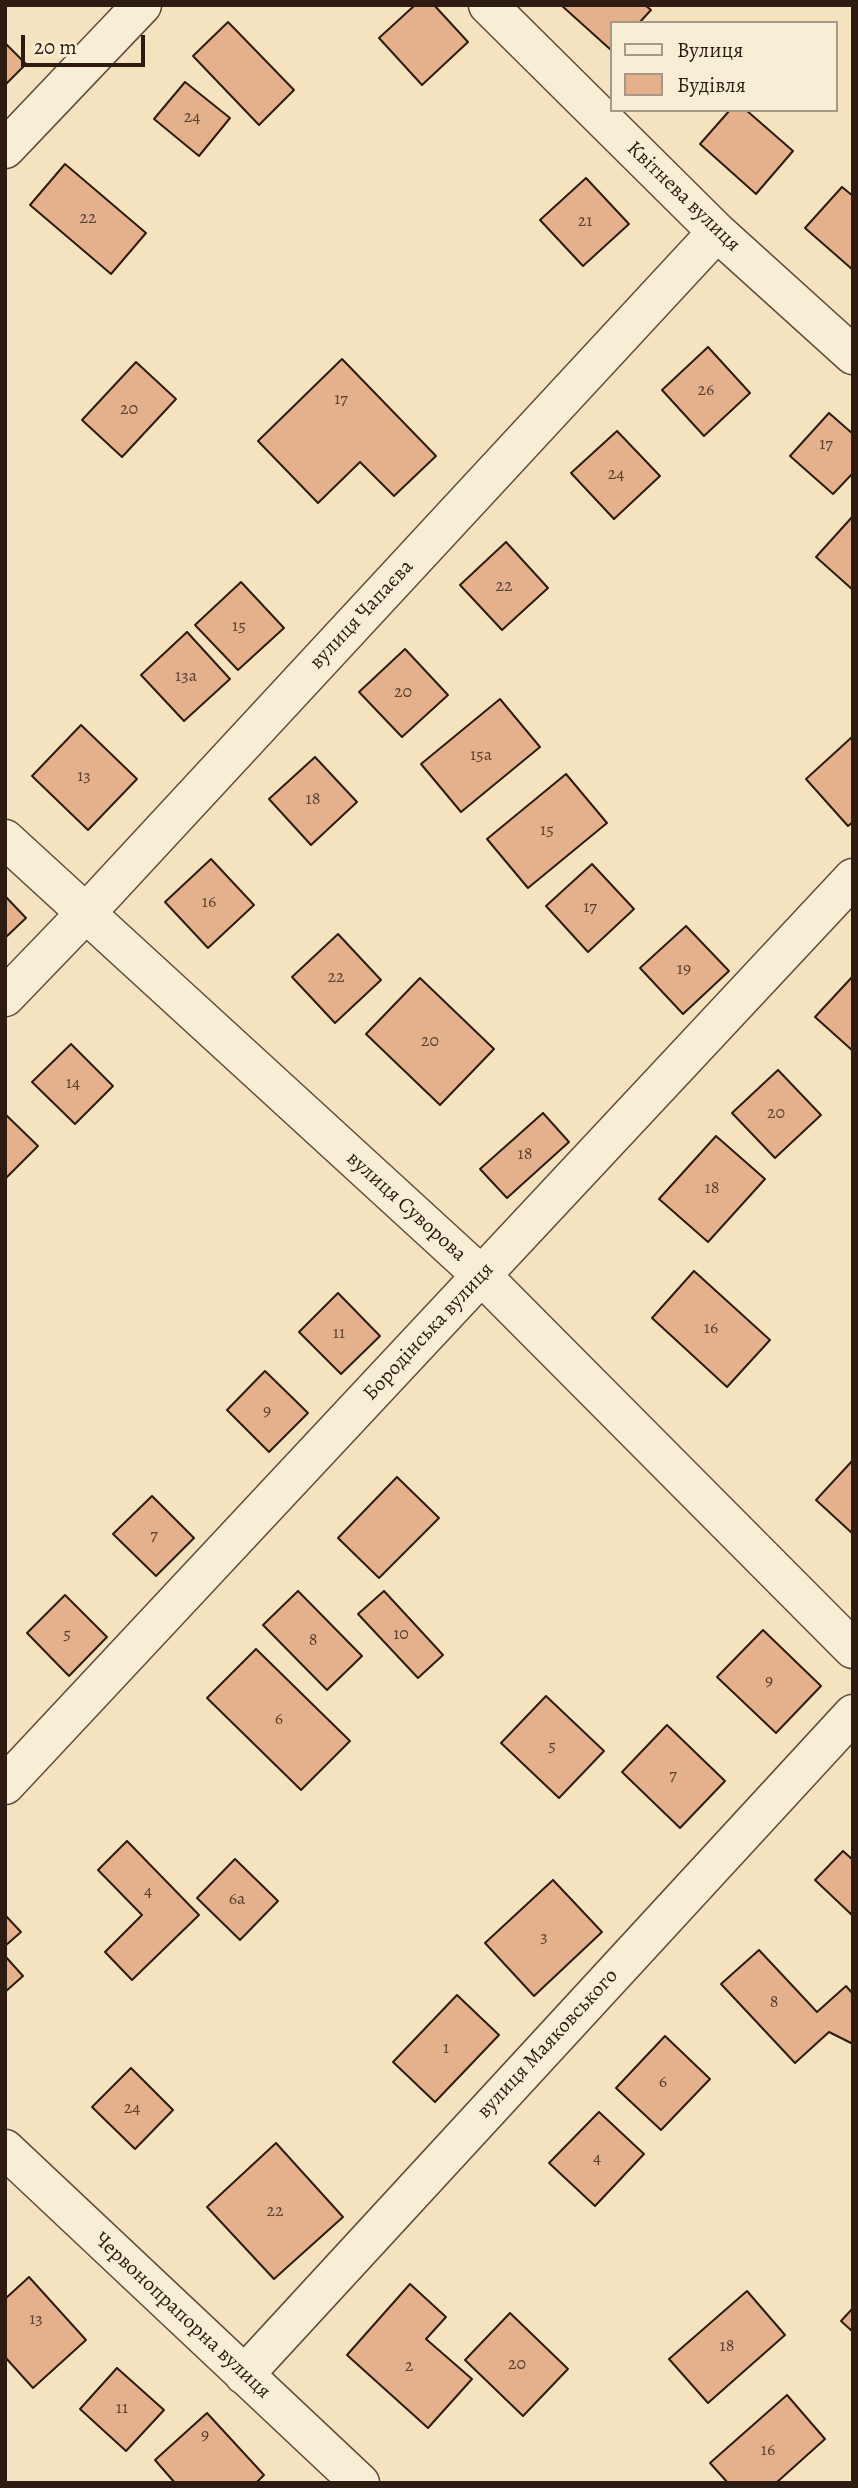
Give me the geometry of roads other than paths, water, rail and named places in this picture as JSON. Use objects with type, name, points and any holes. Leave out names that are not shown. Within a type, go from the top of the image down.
[{"type":"street","points":[[5,149],[142,5]]},
{"type":"street","name":"Квітнева вулиця","points":[[488,5],[717,232],[853,355]]},
{"type":"street","name":"вулиця Чапаєва","points":[[5,997],[717,232]]},
{"type":"street","name":"вулиця Суворова","points":[[5,839],[482,1276],[853,1649]]},
{"type":"street","name":"Бородінська вулиця","points":[[5,1785],[853,878]]},
{"type":"street","name":"вулиця Маяковського","points":[[244,2375],[853,1714]]},
{"type":"street","name":"Червонопрапорна вулиця","points":[[5,2149],[360,2483]]}]
